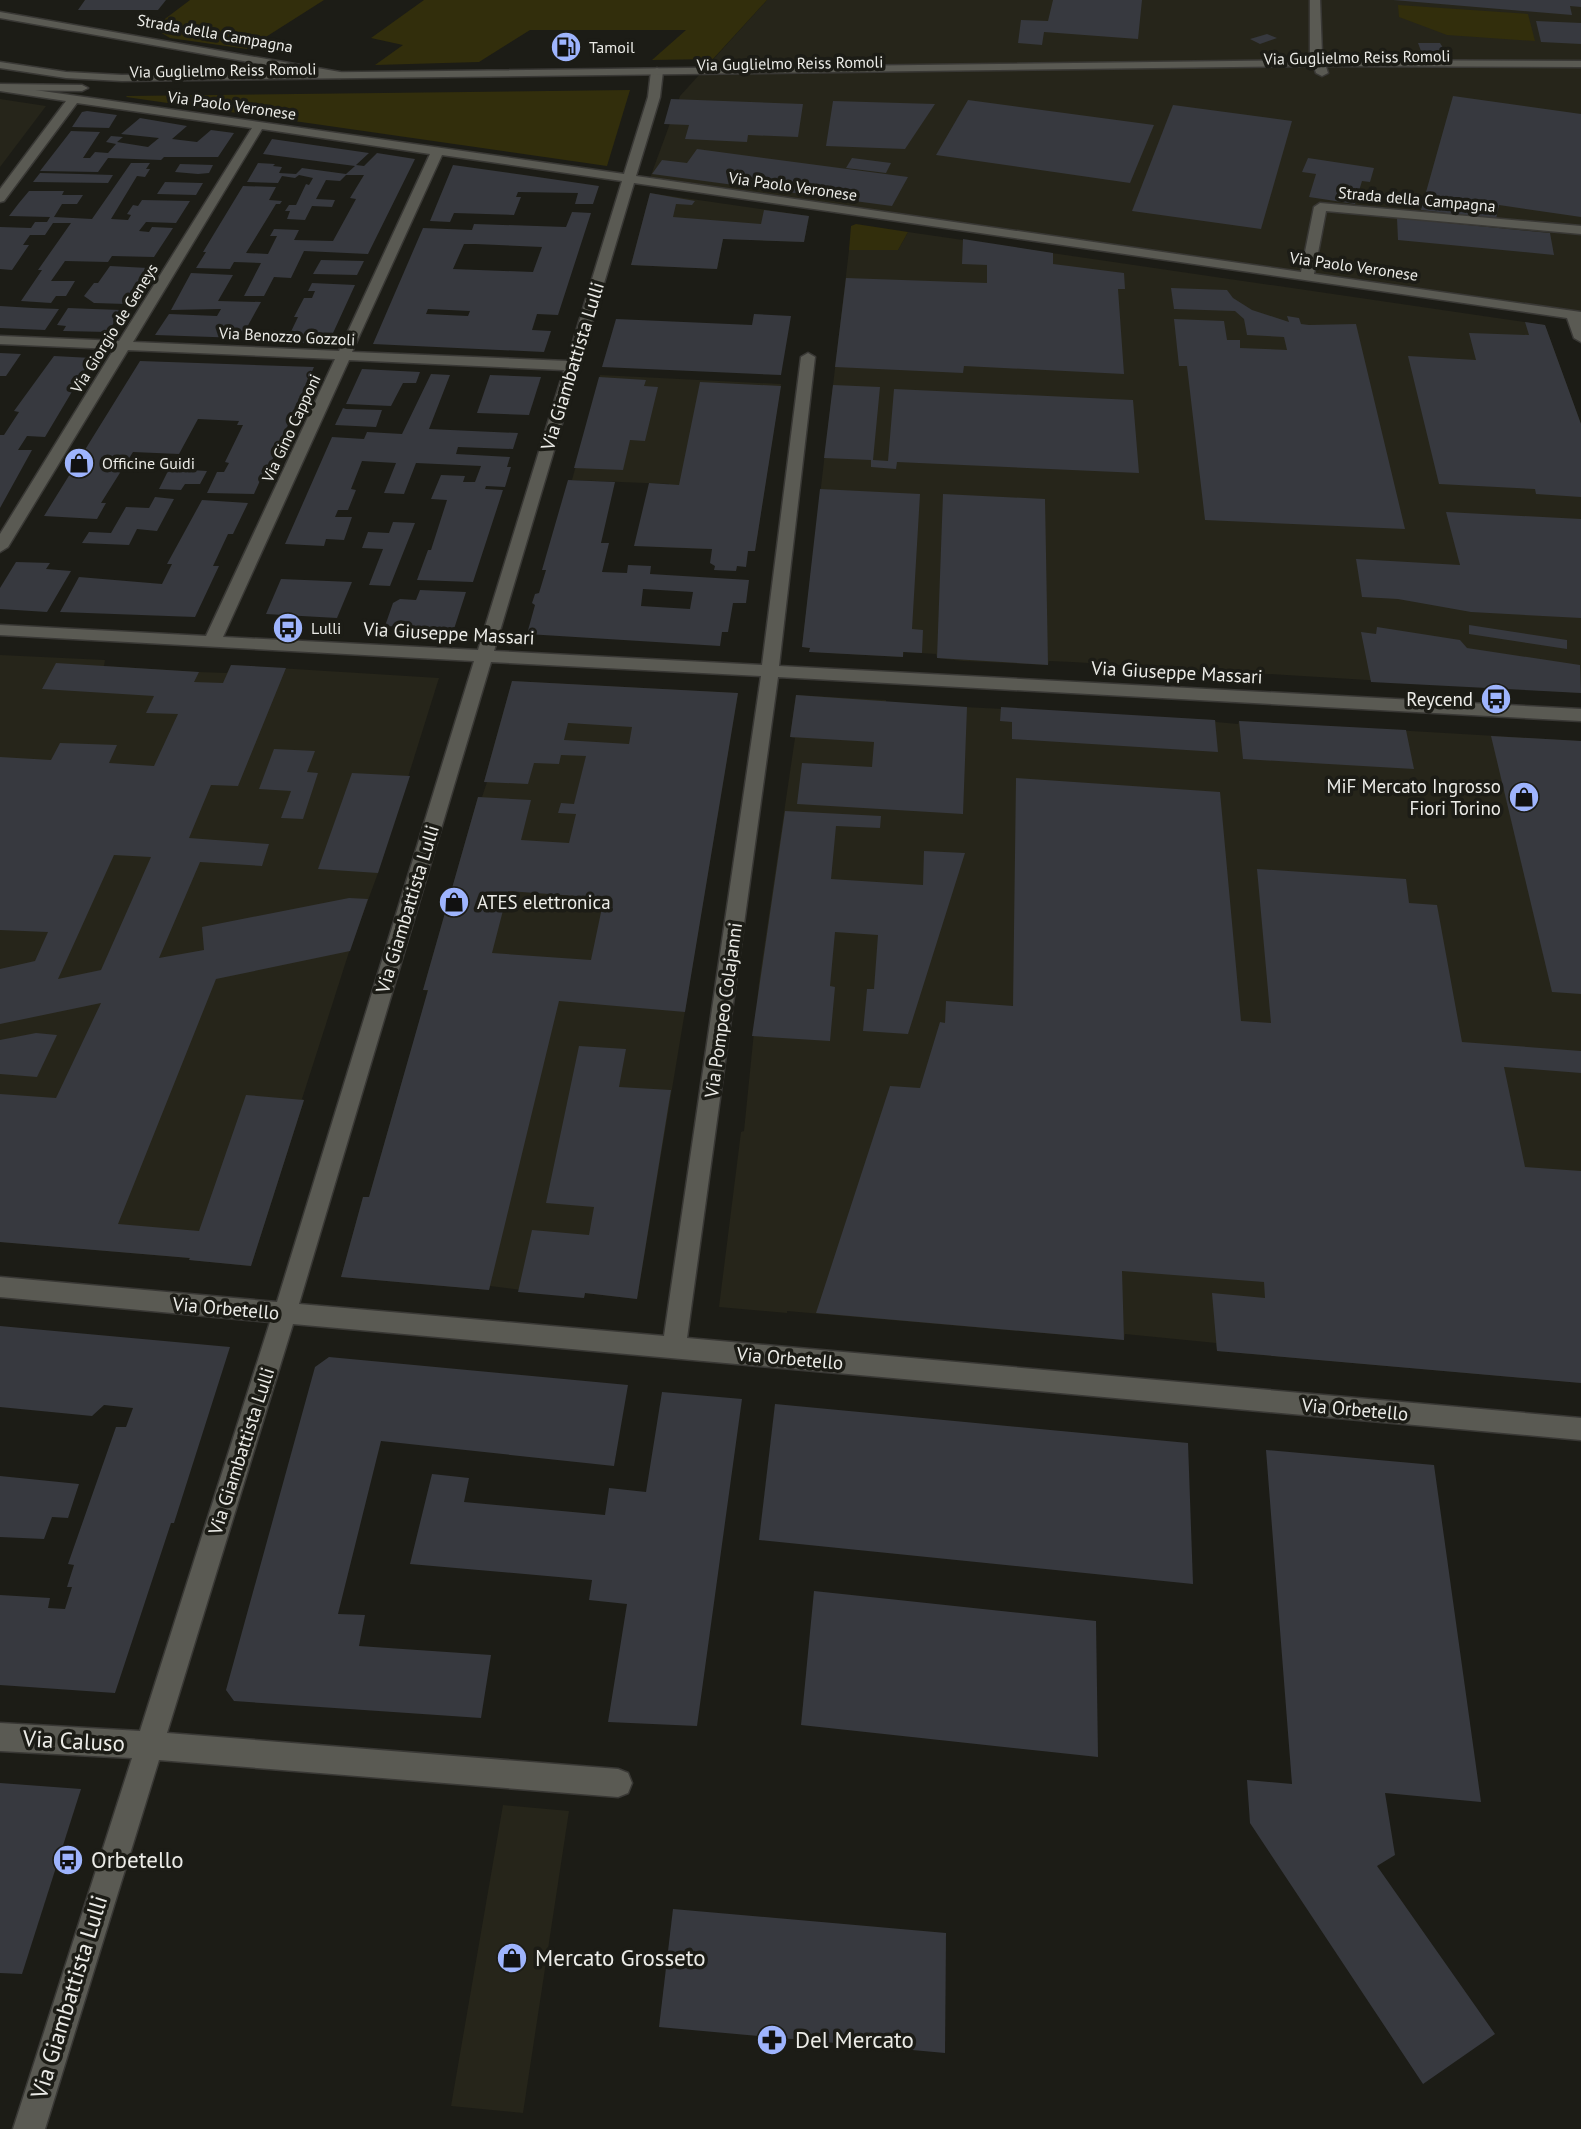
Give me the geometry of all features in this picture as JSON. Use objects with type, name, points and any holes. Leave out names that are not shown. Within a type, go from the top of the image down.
[{"type":"street","points":[[1315,0],[1321,68]]},
{"type":"street","name":"Strada della Campagna","points":[[0,15],[340,75]]},
{"type":"street","name":"Via Guglielmo Reiss Romoli","points":[[0,88],[1581,64]]},
{"type":"street","name":"Via Guglielmo Reiss Romoli","points":[[0,65],[102,78],[340,75],[657,76]]},
{"type":"street","name":"Via Guglielmo Reiss Romoli","points":[[1321,68],[1581,74]]},
{"type":"street","name":"Via Giambattista Lulli","points":[[29,2129],[284,1313],[629,179],[657,76]]},
{"type":"street","name":"Via Paolo Veronese","points":[[0,88],[1576,315]]},
{"type":"street","points":[[0,198],[73,100]]},
{"type":"street","name":"Via Giorgio de Geneys","points":[[0,547],[258,127]]},
{"type":"street","name":"Via Gino Capponi","points":[[212,642],[438,152]]},
{"type":"street","name":"Strada della Campagna","points":[[1307,277],[1320,208],[1581,230]]},
{"type":"street","points":[[1576,315],[1581,338]]},
{"type":"street","name":"Via Benozzo Gozzoli","points":[[0,340],[572,366]]},
{"type":"street","points":[[770,671],[808,357]]},
{"type":"street","name":"Via Giuseppe Massari","points":[[0,630],[1581,715]]},
{"type":"street","name":"Via Pompeo Colajanni","points":[[674,1348],[770,671]]},
{"type":"street","name":"Via Orbetello","points":[[0,1287],[1581,1429]]},
{"type":"street","name":"Via Caluso","points":[[0,1737],[148,1745]]},
{"type":"street","points":[[148,1745],[618,1783]]},
{"type":"shaded area","points":[[190,0],[324,0],[247,49],[170,38],[153,28]]},
{"type":"shaded area","points":[[424,0],[767,0],[713,59],[652,60],[686,30],[530,30],[479,62],[375,65],[403,45],[371,38]]},
{"type":"shaded area","points":[[767,0],[1581,0],[1581,316],[650,178],[680,96]]},
{"type":"shaded area","points":[[1398,5],[1528,14],[1535,41],[1447,35],[1399,17]]},
{"type":"shaded area","points":[[630,90],[607,166],[126,97],[127,96]]},
{"type":"shaded area","points":[[0,99],[46,106],[0,167]]},
{"type":"shaded area","points":[[650,193],[809,216],[804,242],[723,239],[717,269],[631,265]]},
{"type":"shaded area","points":[[856,224],[908,232],[898,250],[849,250],[851,226]]},
{"type":"shaded area","points":[[908,232],[1545,325],[1581,424],[1581,693],[1072,662],[1049,661],[1048,665],[963,661],[937,658],[936,654],[904,652],[903,657],[809,652],[810,648],[802,647],[849,250],[898,250]]},
{"type":"shaded area","points":[[600,375],[781,384],[755,551],[655,547],[669,484],[572,480]]},
{"type":"shaded area","points":[[0,655],[105,660],[104,666],[199,672],[227,673],[231,665],[439,678],[378,873],[349,952],[302,1099],[304,1100],[251,1266],[0,1242]]},
{"type":"shaded area","points":[[512,681],[738,693],[637,1299],[585,1293],[584,1298],[490,1286],[489,1290],[341,1277],[363,1197],[369,1197],[428,991],[423,990],[478,797],[482,797],[487,782],[484,782]]},
{"type":"shaded area","points":[[796,695],[886,700],[886,703],[1215,720],[1238,724],[1239,721],[1581,741],[1581,1383],[1217,1351],[1216,1343],[1125,1334],[1124,1340],[719,1307],[741,1132],[744,1131],[759,982],[795,738],[790,737]]},
{"type":"shaded area","name":"Mercato Grosseto","points":[[503,1805],[569,1811],[523,2113],[451,2106]]},
{"type":"building","points":[[85,0],[166,0],[158,10],[78,10]]},
{"type":"building","points":[[1053,0],[1142,0],[1138,39],[1044,32],[1042,45],[1018,43],[1021,20],[1048,21]]},
{"type":"building","points":[[1393,0],[1581,0],[1581,7],[1570,6],[1572,15]]},
{"type":"building","points":[[1536,21],[1581,23],[1581,44],[1541,42]]},
{"type":"building","points":[[1267,34],[1277,38],[1260,44],[1250,39]]},
{"type":"building","points":[[1418,43],[1440,43],[1445,51],[1421,51]]},
{"type":"building","points":[[1453,96],[1581,114],[1581,217],[1499,205],[1496,219],[1421,210]]},
{"type":"building","points":[[671,99],[803,104],[798,137],[748,135],[747,142],[685,139],[689,125],[664,124]]},
{"type":"building","points":[[968,100],[1154,125],[1130,183],[936,155]]},
{"type":"building","points":[[833,101],[935,104],[905,149],[826,146]]},
{"type":"building","points":[[1173,105],[1292,121],[1261,229],[1132,211]]},
{"type":"building","points":[[82,112],[117,115],[109,128],[72,127]]},
{"type":"building","points":[[140,118],[187,126],[172,139],[197,142],[211,130],[234,133],[218,157],[164,157],[161,160],[108,158],[98,172],[40,171],[71,131],[100,132],[83,158],[90,158],[95,152],[108,153],[116,144],[106,142],[111,136],[123,137],[117,142],[148,147],[159,138],[121,134]]},
{"type":"building","points":[[272,139],[369,153],[356,165],[364,166],[377,153],[415,159],[368,254],[304,251],[291,278],[274,277],[264,296],[244,296],[261,263],[234,262],[230,269],[196,268],[243,186],[276,187],[269,200],[282,201],[276,204],[246,253],[268,254],[277,236],[270,236],[274,229],[299,230],[294,240],[333,241],[356,199],[350,198],[364,175],[346,175],[340,181],[326,180],[316,199],[335,200],[332,207],[312,206],[305,220],[287,219],[290,211],[285,211],[289,205],[296,205],[306,184],[309,185],[313,178],[282,176],[278,183],[247,182],[258,163],[282,167],[279,173],[296,174],[302,168],[346,174],[355,166],[263,154]]},
{"type":"building","points":[[697,149],[908,177],[892,206],[652,174],[662,160],[687,163]]},
{"type":"building","points":[[852,158],[891,163],[886,173],[846,168]]},
{"type":"building","points":[[1308,158],[1374,168],[1370,182],[1362,181],[1355,204],[1309,197],[1316,174],[1302,172]]},
{"type":"building","points":[[131,163],[150,163],[146,169],[150,169],[145,177],[137,176],[111,219],[128,220],[131,215],[127,214],[133,205],[138,206],[142,200],[190,201],[176,223],[146,222],[139,231],[149,232],[152,227],[173,228],[154,257],[112,256],[108,262],[65,261],[51,281],[75,281],[66,296],[56,296],[51,303],[21,301],[42,270],[38,270],[71,223],[53,223],[45,235],[30,235],[23,245],[29,245],[12,270],[0,269],[0,227],[31,228],[35,222],[47,222],[50,217],[9,216],[19,203],[29,191],[64,191],[62,195],[83,195],[77,204],[62,204],[54,217],[92,219]]},
{"type":"building","points":[[180,164],[213,165],[209,173],[198,174],[175,172]]},
{"type":"building","points":[[453,165],[599,186],[593,204],[575,204],[578,193],[518,192],[516,197],[521,197],[514,215],[454,213],[450,222],[430,221]]},
{"type":"building","points":[[40,173],[113,175],[108,183],[33,182]]},
{"type":"building","points":[[165,182],[203,183],[196,195],[157,194]]},
{"type":"building","points":[[650,193],[695,201],[692,205],[676,204],[673,217],[761,224],[764,210],[809,216],[804,242],[723,239],[717,269],[631,265]]},
{"type":"building","points":[[572,212],[591,213],[558,315],[537,314],[532,330],[551,331],[544,352],[373,344],[423,228],[472,230],[474,224],[566,227]],"holes":[[[464,244],[475,244],[542,247],[533,272],[453,269]],[[428,309],[470,311],[468,316],[426,314]]]},
{"type":"building","points":[[1397,218],[1550,233],[1554,255],[1398,240]]},
{"type":"building","points":[[963,239],[1053,253],[1053,264],[1124,273],[1125,289],[1118,289],[1124,374],[964,366],[963,373],[835,367],[846,278],[987,283],[987,265],[962,264]]},
{"type":"building","points":[[321,260],[364,261],[357,275],[313,274]]},
{"type":"building","points":[[110,266],[152,268],[126,304],[94,303],[84,296]]},
{"type":"building","points":[[191,273],[233,275],[218,301],[261,302],[241,338],[155,335],[169,314],[217,316],[221,309],[171,310]]},
{"type":"building","points":[[312,283],[355,285],[328,344],[286,342],[304,298],[312,298],[315,291],[308,291]]},
{"type":"building","points":[[1171,288],[1227,290],[1233,298],[1252,310],[1289,322],[1287,316],[1299,318],[1301,324],[1309,325],[1356,324],[1405,529],[1205,520],[1187,366],[1179,366],[1174,319],[1224,321],[1227,340],[1240,340],[1240,348],[1287,350],[1284,337],[1247,335],[1244,319],[1235,311],[1174,309]]},
{"type":"building","points":[[0,306],[59,309],[45,330],[0,328]]},
{"type":"building","points":[[68,308],[122,310],[108,332],[63,331],[66,326],[57,325]]},
{"type":"building","points":[[754,314],[791,316],[781,375],[602,367],[616,319],[752,325]]},
{"type":"building","points":[[1525,322],[1545,325],[1581,424],[1581,497],[1536,494],[1535,489],[1439,484],[1408,356],[1476,360],[1469,333],[1529,335]]},
{"type":"building","points":[[0,353],[21,354],[6,376],[0,376]]},
{"type":"building","points":[[54,356],[92,358],[45,437],[27,436],[18,450],[32,450],[0,508],[0,435],[4,435],[19,412],[14,411]]},
{"type":"building","points":[[140,361],[314,367],[266,474],[263,474],[254,494],[207,493],[217,472],[224,472],[229,463],[225,462],[243,425],[237,425],[239,421],[198,419],[179,454],[133,452],[101,503],[106,503],[97,519],[44,516]]},
{"type":"building","points":[[362,369],[420,372],[416,383],[403,383],[391,406],[346,404]]},
{"type":"building","points":[[431,374],[450,375],[429,429],[518,433],[513,449],[458,447],[456,454],[510,457],[507,467],[511,467],[505,487],[486,486],[485,489],[503,490],[473,582],[417,580],[428,550],[431,550],[447,500],[431,499],[441,475],[465,476],[463,482],[475,482],[481,466],[416,463],[404,494],[384,493],[396,463],[362,461],[351,489],[356,490],[348,510],[338,510],[335,517],[352,517],[344,540],[326,539],[324,546],[285,544],[332,437],[364,439],[367,432],[402,434]]},
{"type":"building","points":[[490,375],[541,377],[529,415],[477,413]]},
{"type":"building","points":[[599,377],[646,380],[644,386],[658,387],[645,441],[630,440],[623,470],[574,468]]},
{"type":"building","points":[[700,382],[781,386],[755,551],[748,551],[746,567],[737,566],[736,571],[714,570],[715,566],[710,563],[712,549],[634,546],[649,483],[679,485]]},
{"type":"building","points":[[833,385],[880,387],[873,460],[888,461],[894,389],[1133,400],[1139,473],[897,462],[896,469],[871,467],[871,460],[824,458]]},
{"type":"building","points":[[343,408],[382,410],[376,427],[335,425]]},
{"type":"building","points":[[169,469],[207,471],[200,484],[185,484],[181,490],[159,489]]},
{"type":"building","points":[[568,480],[615,482],[601,543],[609,543],[602,572],[627,573],[628,565],[651,566],[650,574],[749,580],[746,603],[733,603],[728,632],[722,632],[720,646],[527,634],[535,605],[532,603],[535,594],[539,593],[546,570],[542,570]],"holes":[[[643,589],[693,592],[690,609],[641,606]]]},
{"type":"building","points":[[820,489],[920,494],[912,629],[923,630],[922,653],[903,652],[903,657],[809,652],[810,648],[802,647]]},
{"type":"building","points":[[943,494],[1045,499],[1048,665],[937,658]]},
{"type":"building","points":[[155,497],[174,499],[157,531],[137,529],[129,545],[82,543],[89,532],[111,533],[126,507],[149,508]]},
{"type":"building","points":[[202,500],[248,503],[233,534],[228,534],[213,566],[219,566],[195,617],[60,612],[79,577],[162,584],[172,564],[167,564]]},
{"type":"building","points":[[1446,512],[1581,519],[1581,618],[1471,612],[1398,599],[1362,597],[1356,559],[1460,565]]},
{"type":"building","points":[[393,522],[415,523],[390,586],[369,585],[383,549],[362,548],[368,532],[389,533]]},
{"type":"building","points":[[16,562],[50,563],[46,569],[71,571],[47,612],[0,609],[0,588]]},
{"type":"building","points":[[281,579],[352,582],[337,618],[266,614]]},
{"type":"building","points":[[420,590],[466,592],[454,629],[385,626],[393,603],[400,599],[416,600]]},
{"type":"building","points":[[1469,625],[1567,640],[1567,649],[1469,634]]},
{"type":"building","points":[[1377,627],[1460,640],[1467,648],[1580,665],[1581,693],[1371,682],[1361,632],[1376,634]]},
{"type":"building","points":[[56,663],[199,672],[194,682],[223,683],[231,665],[286,668],[238,786],[211,785],[189,838],[269,844],[262,866],[200,862],[159,958],[204,950],[202,927],[349,898],[368,899],[350,951],[216,979],[118,1224],[199,1231],[246,1095],[304,1100],[251,1266],[189,1260],[190,1258],[0,1242],[0,1094],[56,1098],[101,1003],[0,1024],[0,969],[35,961],[48,932],[0,930],[0,757],[51,760],[60,743],[117,745],[109,763],[154,766],[178,714],[146,713],[154,696],[42,689]],"holes":[[[114,855],[151,857],[101,970],[58,979]]]},
{"type":"building","points":[[512,681],[738,693],[685,1012],[559,1001],[489,1290],[341,1277],[363,1197],[369,1197],[428,990],[423,990],[478,797],[531,800],[521,840],[569,843],[576,814],[558,813],[561,803],[574,804],[586,756],[561,755],[559,764],[534,763],[528,784],[484,782]],"holes":[[[568,723],[632,727],[629,744],[564,740]],[[508,891],[604,898],[591,960],[492,953]]]},
{"type":"building","points":[[796,695],[967,707],[963,814],[797,804],[802,763],[872,767],[874,742],[790,737]]},
{"type":"building","points":[[1001,707],[1215,720],[1218,752],[1012,739],[1012,722],[1000,721]]},
{"type":"building","points":[[1239,721],[1406,730],[1414,769],[1243,759]]},
{"type":"building","points":[[1491,736],[1581,741],[1581,994],[1552,992]]},
{"type":"building","points":[[274,749],[315,751],[307,772],[318,773],[303,819],[281,818],[291,791],[259,789]]},
{"type":"building","points":[[352,773],[410,776],[378,873],[318,869]]},
{"type":"building","points":[[1016,778],[1220,792],[1241,1021],[1271,1023],[1257,869],[1406,879],[1409,903],[1437,905],[1462,1042],[1581,1051],[1581,1073],[1504,1067],[1525,1167],[1581,1171],[1581,1383],[1217,1351],[1212,1293],[1265,1298],[1264,1282],[1122,1271],[1124,1340],[816,1313],[890,1086],[920,1088],[940,1022],[945,1023],[946,1001],[1013,1006]]},
{"type":"building","points":[[785,811],[881,816],[880,828],[836,826],[831,879],[923,885],[924,851],[965,853],[908,1034],[863,1031],[867,989],[874,989],[878,935],[835,932],[830,986],[835,987],[830,1041],[752,1036]]},
{"type":"building","points":[[36,1033],[57,1035],[37,1077],[0,1074],[0,1040]]},
{"type":"building","points":[[579,1046],[626,1049],[619,1087],[671,1090],[637,1299],[585,1293],[584,1298],[518,1292],[532,1230],[589,1235],[594,1207],[546,1203]]},
{"type":"building","points":[[0,1326],[230,1347],[174,1523],[171,1523],[115,1693],[0,1685],[0,1595],[50,1598],[48,1608],[65,1609],[72,1587],[67,1587],[74,1565],[68,1564],[116,1427],[126,1427],[133,1408],[104,1405],[92,1416],[0,1407]]},
{"type":"building","points":[[329,1357],[628,1385],[614,1466],[381,1441],[338,1614],[365,1615],[359,1646],[491,1655],[481,1718],[234,1701],[226,1690],[315,1367]]},
{"type":"building","points":[[662,1392],[742,1399],[697,1726],[608,1722],[627,1604],[589,1600],[592,1580],[410,1564],[432,1474],[469,1478],[464,1502],[605,1515],[609,1488],[646,1492]]},
{"type":"building","points":[[775,1404],[1188,1443],[1193,1584],[759,1540]]},
{"type":"building","points":[[1266,1450],[1434,1465],[1481,1802],[1385,1793],[1395,1855],[1377,1866],[1495,2034],[1423,2084],[1250,1823],[1247,1780],[1292,1784]]},
{"type":"building","points":[[0,1476],[79,1484],[68,1518],[52,1517],[44,1539],[0,1537]]},
{"type":"building","points":[[814,1591],[1096,1621],[1098,1757],[801,1725]]},
{"type":"building","points":[[0,1783],[81,1789],[22,1974],[0,1973]]},
{"type":"building","points":[[673,1909],[946,1933],[945,2053],[659,2027]]},
{"type":"place","name":"Tamoil","points":[[566,47]]},
{"type":"place","name":"Officine Guidi","points":[[79,463]]},
{"type":"place","name":"Lulli","points":[[288,628]]},
{"type":"place","name":"Reycend","points":[[1496,699]]},
{"type":"place","name":"MiF Mercato Ingrosso Fiori Torino","points":[[1524,797]]},
{"type":"place","name":"ATES elettronica","points":[[454,902]]},
{"type":"place","name":"Orbetello","points":[[68,1860]]},
{"type":"place","name":"Mercato Grosseto","points":[[512,1958]]},
{"type":"place","name":"Del Mercato","points":[[772,2040]]}]
